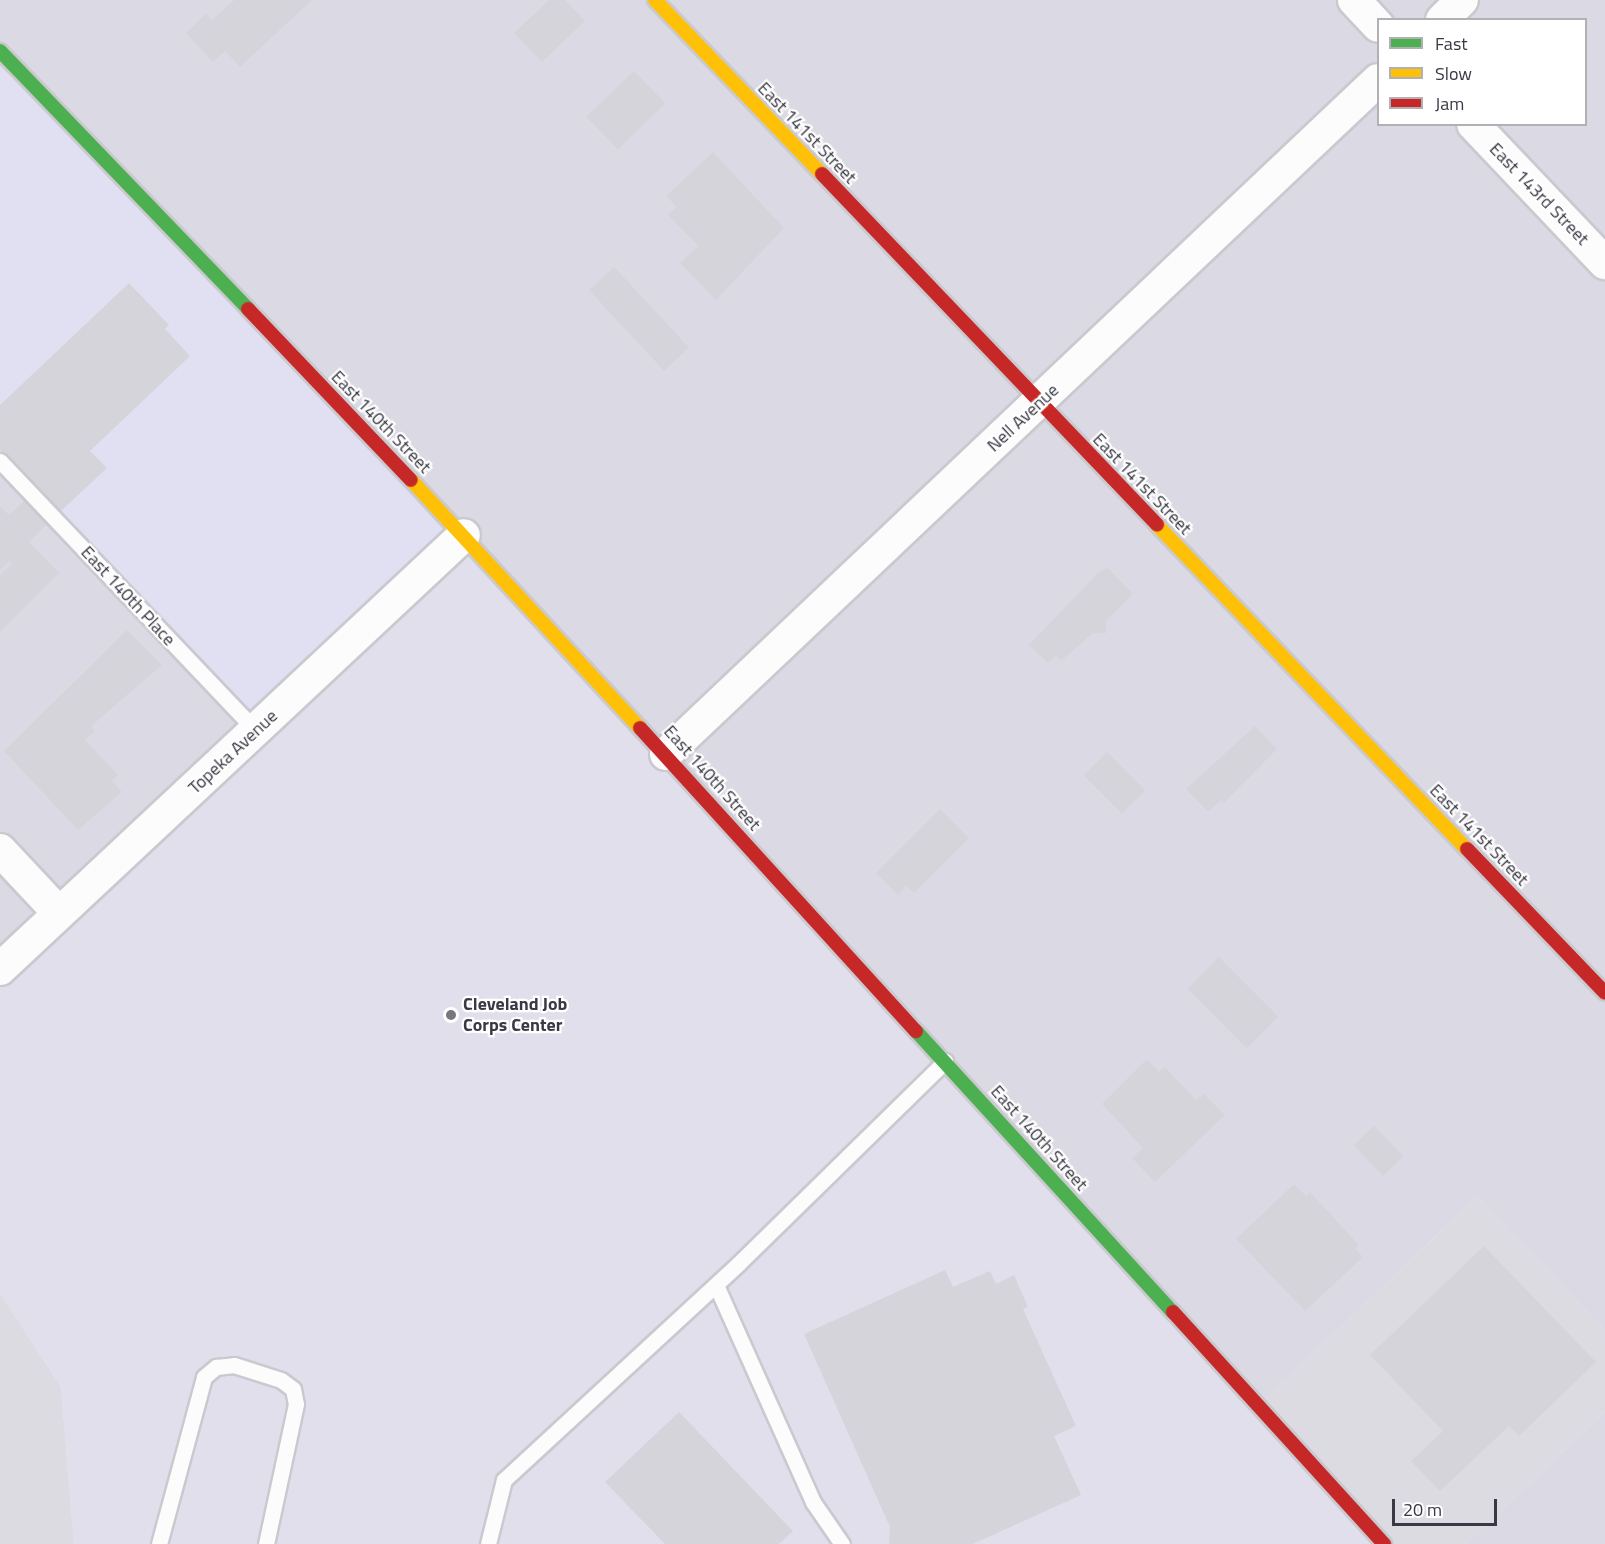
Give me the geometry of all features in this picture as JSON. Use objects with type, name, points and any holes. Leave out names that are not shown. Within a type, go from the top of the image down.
[{"type":"street","name":"East 141st Street","points":[[655,0],[1605,993]]},
{"type":"street","points":[[1354,0],[1377,25]]},
{"type":"street","points":[[1444,18],[1462,0]]},
{"type":"street","name":"East 140th Street","points":[[0,51],[464,535],[1384,1544]]},
{"type":"street","name":"Nell Avenue","points":[[666,754],[1377,81]]},
{"type":"street","name":"East 143rd Street","points":[[1475,126],[1605,263]]},
{"type":"street","name":"Topeka Avenue","points":[[0,969],[464,535]]},
{"type":"street","points":[[0,850],[59,913]]},
{"type":"lane","name":"East 140th Place","points":[[0,461],[256,731]]},
{"type":"lane","points":[[488,1544],[504,1480],[716,1285],[945,1061]]},
{"type":"lane","points":[[716,1285],[813,1502],[842,1544]]},
{"type":"lane","points":[[159,1544],[201,1383],[216,1367],[234,1365],[281,1380],[293,1389],[296,1404],[266,1544]]},
{"type":"shaded area","points":[[0,0],[1605,0],[1605,1330],[1477,1197],[1258,1406],[0,51]]},
{"type":"shaded area","points":[[0,51],[464,535],[256,731],[0,461]]},
{"type":"shaded area","points":[[0,461],[256,731],[0,969]]},
{"type":"shaded area","name":"Cleveland Job Corps Center","points":[[464,535],[1384,1544],[74,1544],[61,1387],[0,1293],[0,969]]},
{"type":"shaded area","points":[[1477,1197],[1605,1330],[1605,1411],[1466,1544],[1384,1544],[1258,1406]]},
{"type":"shaded area","points":[[0,1293],[61,1387],[74,1544],[0,1544]]},
{"type":"shaded area","points":[[1605,1411],[1605,1544],[1466,1544]]},
{"type":"building","points":[[234,0],[312,0],[240,67],[225,51],[213,62],[186,33],[206,14],[212,20]]},
{"type":"building","points":[[549,0],[565,0],[585,21],[542,62],[514,33]]},
{"type":"building","points":[[634,71],[665,103],[618,149],[587,117]]},
{"type":"building","points":[[713,152],[784,228],[716,300],[680,263],[698,246],[668,215],[677,207],[666,196]]},
{"type":"building","points":[[614,267],[689,347],[664,371],[589,290]]},
{"type":"building","points":[[129,283],[169,325],[165,329],[190,356],[90,451],[107,468],[61,511],[0,450],[0,405]]},
{"type":"building","points":[[24,501],[47,524],[29,542],[59,573],[0,632],[0,575],[12,564],[9,561],[0,570],[0,506],[9,515]]},
{"type":"building","points":[[1108,568],[1133,594],[1106,621],[1106,633],[1093,633],[1061,661],[1056,656],[1048,663],[1029,645],[1099,572]]},
{"type":"building","points":[[127,630],[162,665],[91,726],[95,731],[85,740],[118,775],[112,781],[122,792],[78,830],[4,751]]},
{"type":"building","points":[[1255,726],[1277,749],[1224,803],[1221,800],[1208,812],[1186,789]]},
{"type":"building","points":[[1107,752],[1145,790],[1122,814],[1084,775]]},
{"type":"building","points":[[940,809],[969,838],[914,893],[906,886],[898,895],[876,873]]},
{"type":"building","points":[[1219,957],[1278,1016],[1247,1048],[1187,989]]},
{"type":"building","points":[[1147,1059],[1159,1072],[1165,1067],[1196,1100],[1204,1094],[1225,1115],[1155,1182],[1132,1158],[1143,1148],[1102,1104]]},
{"type":"building","points":[[1374,1126],[1403,1156],[1383,1176],[1354,1145]]},
{"type":"building","points":[[1294,1184],[1306,1196],[1310,1192],[1359,1245],[1355,1249],[1363,1257],[1305,1311],[1236,1239]]},
{"type":"building","points":[[1484,1246],[1596,1362],[1519,1436],[1509,1426],[1440,1491],[1411,1461],[1443,1431],[1370,1355]]},
{"type":"building","points":[[945,1270],[953,1287],[990,1271],[996,1284],[1014,1275],[1028,1307],[1023,1309],[1076,1426],[1054,1436],[1081,1495],[973,1544],[889,1544],[890,1527],[804,1334]]},
{"type":"building","points":[[679,1412],[793,1531],[779,1544],[665,1544],[605,1482]]},
{"type":"traffic: fast","points":[[0,51],[248,309]]},
{"type":"traffic: fast","points":[[916,1031],[1173,1312]]},
{"type":"traffic: slow","points":[[655,0],[822,174]]},
{"type":"traffic: slow","points":[[411,480],[640,728]]},
{"type":"traffic: slow","points":[[1157,525],[1467,849]]},
{"type":"traffic: jam","points":[[822,174],[1157,525]]},
{"type":"traffic: jam","points":[[248,309],[411,480]]},
{"type":"traffic: jam","points":[[640,728],[916,1031]]},
{"type":"traffic: jam","points":[[1467,849],[1605,993]]},
{"type":"traffic: jam","points":[[1173,1312],[1384,1544]]},
{"type":"place","name":"Cleveland Job Corps Center","points":[[451,1015]]}]
